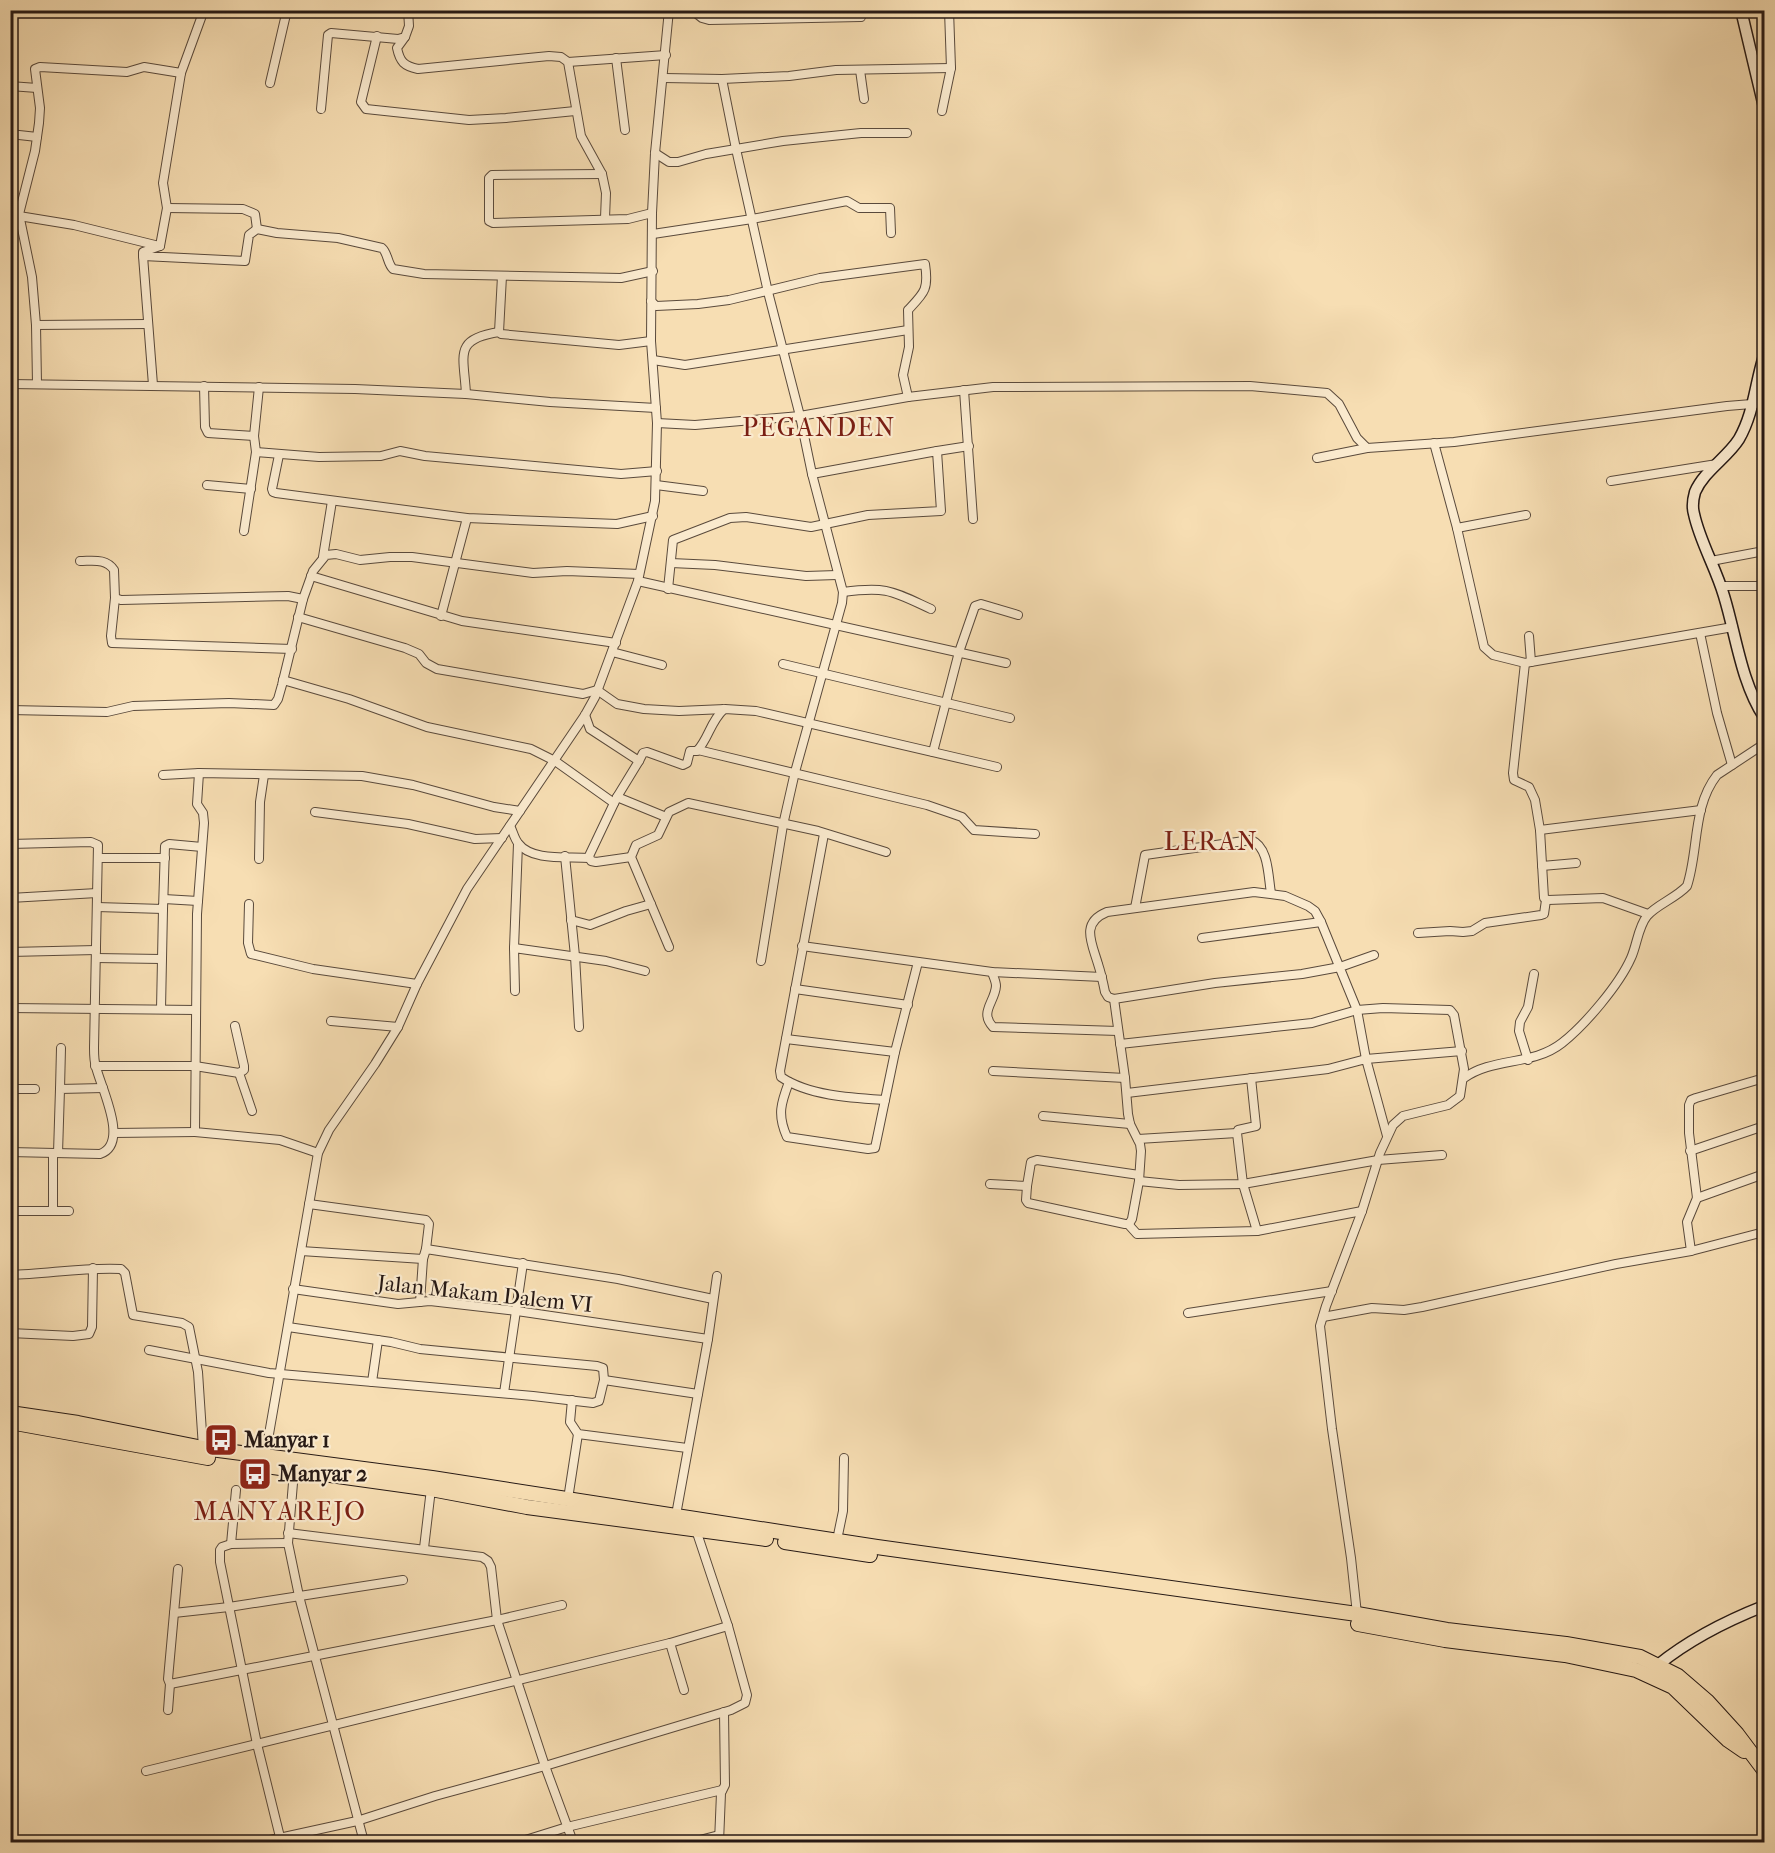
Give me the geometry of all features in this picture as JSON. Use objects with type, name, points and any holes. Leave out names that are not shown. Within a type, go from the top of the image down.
[{"type":"highway","points":[[10,1413],[60,1420],[204,1448],[432,1478],[676,1515],[837,1545],[1356,1623],[1445,1640],[1565,1655],[1676,1681]]},
{"type":"highway","points":[[10,1422],[202,1457],[431,1489],[527,1508],[696,1530],[837,1545],[1357,1614],[1447,1630],[1640,1657],[1658,1665],[1676,1681],[1707,1701],[1737,1734],[1764,1770]]},
{"type":"main road","points":[[1741,10],[1764,106]]},
{"type":"main road","points":[[1764,357],[1759,403],[1728,454],[1695,491],[1693,503],[1698,529],[1721,586],[1740,658],[1764,717]]},
{"type":"main road","points":[[1658,1665],[1682,1646],[1764,1606]]},
{"type":"street","points":[[160,246],[167,208],[163,183],[181,73],[204,10]]},
{"type":"street","points":[[270,83],[287,10]]},
{"type":"street","points":[[408,10],[409,26],[397,48],[399,58],[407,66],[417,69],[549,56],[561,57],[568,62],[666,55]]},
{"type":"street","points":[[266,1457],[318,1153],[329,1130],[398,1027],[417,984],[467,889],[585,715],[616,643],[639,578],[653,516],[657,471],[657,423],[651,340],[652,213],[655,153],[669,10]]},
{"type":"street","points":[[942,111],[951,68],[949,10]]},
{"type":"street","points":[[697,14],[709,20],[749,15],[861,17]]},
{"type":"street","points":[[321,109],[328,35],[331,33],[398,39],[405,37]]},
{"type":"street","points":[[377,36],[361,102],[363,108],[469,120],[575,111]]},
{"type":"street","points":[[616,58],[625,130]]},
{"type":"street","points":[[568,62],[581,136],[602,174],[606,194],[605,218]]},
{"type":"street","points":[[37,384],[36,325],[31,263],[19,216],[37,137],[40,108],[35,69],[40,67],[127,72],[144,67],[181,73]]},
{"type":"street","points":[[664,78],[722,79],[860,70],[951,68]]},
{"type":"street","points":[[860,70],[864,99]]},
{"type":"street","points":[[722,79],[768,292],[843,592],[783,825],[762,961]]},
{"type":"street","points":[[10,86],[37,88]]},
{"type":"street","points":[[655,153],[669,162],[678,162],[706,154],[783,141],[861,133],[907,133]]},
{"type":"street","points":[[10,134],[37,137]]},
{"type":"street","points":[[602,174],[492,175],[489,178],[488,217],[491,223],[628,219],[652,213]]},
{"type":"street","points":[[653,234],[752,219],[847,201],[859,208],[890,208],[891,233]]},
{"type":"street","points":[[167,208],[243,209],[255,214],[257,229]]},
{"type":"street","points":[[19,216],[74,225],[160,246]]},
{"type":"street","points":[[143,256],[244,261],[249,235],[257,229],[338,238],[382,248],[390,267],[402,272],[621,278],[653,271]]},
{"type":"street","points":[[153,385],[143,252],[160,246]]},
{"type":"street","points":[[651,301],[656,306],[698,304],[768,292],[820,279],[925,264],[925,292],[908,310],[909,347],[903,375],[908,397]]},
{"type":"street","points":[[499,332],[502,276]]},
{"type":"street","points":[[36,325],[147,324]]},
{"type":"street","points":[[653,360],[685,365],[908,330]]},
{"type":"street","points":[[466,394],[467,344],[482,334],[499,332],[619,345],[651,340]]},
{"type":"street","points":[[10,384],[355,389],[466,394],[550,402],[656,408]]},
{"type":"street","points":[[204,386],[205,427],[208,433],[254,436]]},
{"type":"street","points":[[657,423],[695,425],[800,416],[908,397],[993,387],[1250,386],[1322,392],[1335,400],[1358,438],[1367,448]]},
{"type":"street","points":[[244,531],[256,452],[254,436],[259,387]]},
{"type":"street","points":[[964,390],[973,519]]},
{"type":"street","points":[[1317,458],[1367,448],[1434,443],[1759,403]]},
{"type":"street","points":[[1434,443],[1457,528],[1484,647],[1493,655],[1528,663],[1733,627]]},
{"type":"street","points":[[812,474],[969,446]]},
{"type":"street","points":[[256,452],[320,457],[381,456],[400,451],[425,456],[621,474],[657,471]]},
{"type":"street","points":[[668,589],[672,541],[730,518],[746,517],[808,527],[868,514],[940,512],[937,452]]},
{"type":"street","points":[[279,455],[273,492],[467,518],[617,524],[653,516]]},
{"type":"street","points":[[1611,481],[1718,464]]},
{"type":"street","points":[[207,485],[251,489]]},
{"type":"street","points":[[656,486],[703,491]]},
{"type":"street","points":[[10,710],[107,712],[133,706],[229,703],[274,705],[284,680],[303,599],[311,576],[323,557],[332,501]]},
{"type":"street","points":[[1457,528],[1526,515]]},
{"type":"street","points":[[441,616],[467,518]]},
{"type":"street","points":[[1711,561],[1764,550]]},
{"type":"street","points":[[323,557],[328,554],[360,560],[403,557],[533,573],[567,571],[639,578],[668,589],[1006,663]]},
{"type":"street","points":[[80,561],[104,561],[114,570],[112,643],[292,649]]},
{"type":"street","points":[[670,563],[726,566],[806,576],[837,574]]},
{"type":"street","points":[[311,576],[462,621],[616,643]]},
{"type":"street","points":[[1721,586],[1764,586]]},
{"type":"street","points":[[843,592],[867,589],[890,590],[932,609]]},
{"type":"street","points":[[115,598],[121,600],[288,596],[303,599]]},
{"type":"street","points":[[933,752],[959,652],[976,604],[1018,615]]},
{"type":"street","points":[[298,617],[405,648],[419,654],[426,663],[437,669],[583,694],[597,690]]},
{"type":"street","points":[[1700,633],[1717,714],[1732,765]]},
{"type":"street","points":[[1418,933],[1472,931],[1485,922],[1544,914],[1546,900],[1542,894],[1540,830],[1535,800],[1531,790],[1515,782],[1513,778],[1515,743],[1528,663],[1529,636]]},
{"type":"street","points":[[612,652],[662,665]]},
{"type":"street","points":[[783,664],[1010,718]]},
{"type":"street","points":[[284,680],[349,699],[427,727],[531,749],[555,761],[616,800],[666,817]]},
{"type":"street","points":[[597,690],[617,704],[644,709],[679,711],[725,709],[756,711],[997,767]]},
{"type":"street","points":[[698,750],[714,719],[725,709]]},
{"type":"street","points":[[585,715],[590,729],[639,761]]},
{"type":"street","points":[[1464,1078],[1486,1067],[1528,1060],[1551,1051],[1563,1043],[1581,1025],[1616,984],[1631,958],[1648,914],[1687,886],[1701,810],[1713,779],[1764,744]]},
{"type":"street","points":[[590,858],[596,839],[616,800],[644,753],[647,752],[683,765],[687,764],[690,751],[698,750],[955,813],[974,830],[1035,834]]},
{"type":"street","points":[[163,775],[199,773],[362,776],[413,785],[494,807],[520,810]]},
{"type":"street","points":[[195,1132],[198,901],[204,823],[203,813],[197,804],[199,773]]},
{"type":"street","points":[[259,860],[260,802],[264,775]]},
{"type":"street","points":[[669,947],[631,857],[636,845],[658,835],[666,817],[672,810],[688,802],[824,834],[886,852]]},
{"type":"street","points":[[1540,830],[1701,810]]},
{"type":"street","points":[[315,812],[408,825],[475,839],[502,838]]},
{"type":"street","points":[[510,826],[518,844],[514,991]]},
{"type":"street","points":[[824,834],[780,1071],[782,1078],[789,1082],[825,1094],[885,1100]]},
{"type":"street","points":[[1135,908],[1145,855],[1251,840],[1259,843],[1263,850],[1271,893]]},
{"type":"street","points":[[10,844],[95,843],[98,845],[95,1066],[110,1109],[114,1134],[112,1144],[103,1154],[10,1152]]},
{"type":"street","points":[[160,1009],[165,846],[169,844],[202,847]]},
{"type":"street","points":[[518,844],[543,856],[590,858],[596,862],[631,857]]},
{"type":"street","points":[[565,856],[575,956],[579,1027]]},
{"type":"street","points":[[98,858],[165,858]]},
{"type":"street","points":[[1542,866],[1576,863]]},
{"type":"street","points":[[1374,955],[1340,967],[1302,974],[1215,982],[1114,999],[1106,995],[1090,940],[1090,931],[1092,923],[1101,914],[1107,912],[1254,892],[1271,893],[1299,901],[1313,909],[1322,922],[1340,967],[1357,1010],[1366,1059],[1386,1136]]},
{"type":"street","points":[[10,898],[97,893]]},
{"type":"street","points":[[1546,900],[1603,898],[1648,914]]},
{"type":"street","points":[[164,899],[198,901]]},
{"type":"street","points":[[249,904],[248,943],[251,954],[313,969],[417,984]]},
{"type":"street","points":[[571,920],[590,925],[651,904]]},
{"type":"street","points":[[97,907],[163,909]]},
{"type":"street","points":[[1202,938],[1322,922]]},
{"type":"street","points":[[802,946],[992,972],[1102,977]]},
{"type":"street","points":[[514,948],[606,961],[645,971]]},
{"type":"street","points":[[10,952],[96,954],[161,959]]},
{"type":"street","points":[[789,1082],[780,1107],[783,1125],[789,1138],[874,1149],[918,962]]},
{"type":"street","points":[[992,972],[996,987],[987,1015],[988,1022],[993,1027],[1118,1031]]},
{"type":"street","points":[[1528,1060],[1519,1031],[1520,1022],[1528,1007],[1534,974]]},
{"type":"street","points":[[795,989],[908,1005]]},
{"type":"street","points":[[1114,999],[1130,1124],[1141,1151],[1132,1219],[1128,1224]]},
{"type":"street","points":[[10,1008],[95,1007],[196,1010]]},
{"type":"street","points":[[1120,1044],[1312,1023],[1357,1010],[1383,1008],[1450,1010],[1454,1015],[1462,1051],[1464,1078],[1460,1096],[1448,1105],[1403,1116],[1386,1136],[1362,1211],[1320,1326],[1357,1614]]},
{"type":"street","points":[[331,1021],[398,1027]]},
{"type":"street","points":[[95,1066],[195,1066],[238,1073],[244,1070],[244,1066],[235,1026]]},
{"type":"street","points":[[786,1039],[895,1053]]},
{"type":"street","points":[[52,1211],[61,1048]]},
{"type":"street","points":[[1127,1093],[1328,1069],[1366,1059],[1462,1051]]},
{"type":"street","points":[[993,1071],[1125,1078]]},
{"type":"street","points":[[238,1073],[252,1111]]},
{"type":"street","points":[[1138,1139],[1237,1133],[1238,1130],[1256,1126],[1251,1078]]},
{"type":"street","points":[[1690,1251],[1686,1230],[1687,1222],[1697,1198],[1690,1151],[1689,1105],[1691,1100],[1764,1078]]},
{"type":"street","points":[[60,1089],[103,1088]]},
{"type":"street","points":[[10,1089],[35,1089]]},
{"type":"street","points":[[1043,1116],[1130,1124]]},
{"type":"street","points":[[1690,1151],[1764,1126]]},
{"type":"street","points":[[114,1134],[195,1132],[258,1136],[280,1140],[318,1153]]},
{"type":"street","points":[[1237,1133],[1243,1184],[1257,1231]]},
{"type":"street","points":[[1362,1211],[1257,1231],[1137,1234],[1128,1224],[1028,1203],[1026,1200],[1030,1164],[1034,1160],[1179,1185],[1243,1184],[1378,1160],[1442,1155]]},
{"type":"street","points":[[1697,1198],[1764,1174]]},
{"type":"street","points":[[990,1184],[1027,1186]]},
{"type":"street","points":[[309,1204],[426,1220],[429,1224],[423,1259],[420,1302]]},
{"type":"street","points":[[10,1211],[69,1211]]},
{"type":"street","points":[[1323,1317],[1372,1308],[1404,1310],[1616,1264],[1690,1251],[1764,1232]]},
{"type":"street","points":[[426,1249],[618,1279],[713,1299]]},
{"type":"street","points":[[302,1251],[423,1259]]},
{"type":"street","points":[[504,1393],[523,1263]]},
{"type":"street","points":[[10,1333],[73,1336],[89,1334],[92,1327],[93,1268]]},
{"type":"street","points":[[10,1275],[93,1268],[124,1270],[133,1315],[182,1323],[189,1327],[196,1358],[204,1448]]},
{"type":"street","points":[[676,1515],[717,1276]]},
{"type":"street","name":"Jalan Makam Dalem VI","points":[[293,1289],[398,1304],[430,1301],[516,1311],[708,1339]]},
{"type":"street","points":[[1188,1313],[1332,1292]]},
{"type":"street","points":[[149,1350],[269,1373],[598,1402],[604,1380],[602,1367],[444,1352],[378,1340],[288,1328]]},
{"type":"street","points":[[372,1382],[378,1340]]},
{"type":"street","points":[[604,1380],[698,1394]]},
{"type":"street","points":[[568,1499],[578,1434],[570,1422],[572,1400]]},
{"type":"street","points":[[578,1434],[687,1448]]},
{"type":"street","points":[[837,1545],[843,1511],[844,1458]]},
{"type":"street","points":[[294,1471],[288,1544],[299,1596],[364,1842]]},
{"type":"street","points":[[424,1548],[431,1489]]},
{"type":"street","points":[[231,1544],[236,1490]]},
{"type":"street","points":[[261,1842],[281,1840],[357,1821],[741,1706],[746,1702],[747,1695],[721,1628],[696,1530]]},
{"type":"street","points":[[288,1533],[424,1548],[486,1559],[491,1567],[497,1620],[545,1766],[573,1842]]},
{"type":"street","points":[[281,1840],[241,1671],[220,1562],[220,1550],[231,1544],[288,1544]]},
{"type":"street","points":[[168,1710],[170,1683],[168,1679],[178,1569]]},
{"type":"street","points":[[174,1612],[229,1607],[403,1580]]},
{"type":"street","points":[[170,1683],[241,1671],[562,1605]]},
{"type":"street","points":[[146,1771],[670,1643],[721,1628]]},
{"type":"street","points":[[670,1643],[684,1690]]},
{"type":"street","points":[[692,1842],[719,1839],[722,1790],[725,1785],[728,1711]]},
{"type":"street","points":[[519,1842],[567,1827],[722,1790]]},
{"type":"place","name":"Manyar 1","points":[[221,1440]]},
{"type":"place","name":"Manyar 2","points":[[255,1474]]},
{"type":"district","name":"PEGANDEN","points":[[819,427]]},
{"type":"district","name":"LERAN","points":[[1211,841]]},
{"type":"district","name":"MANYAREJO","points":[[280,1511]]}]
